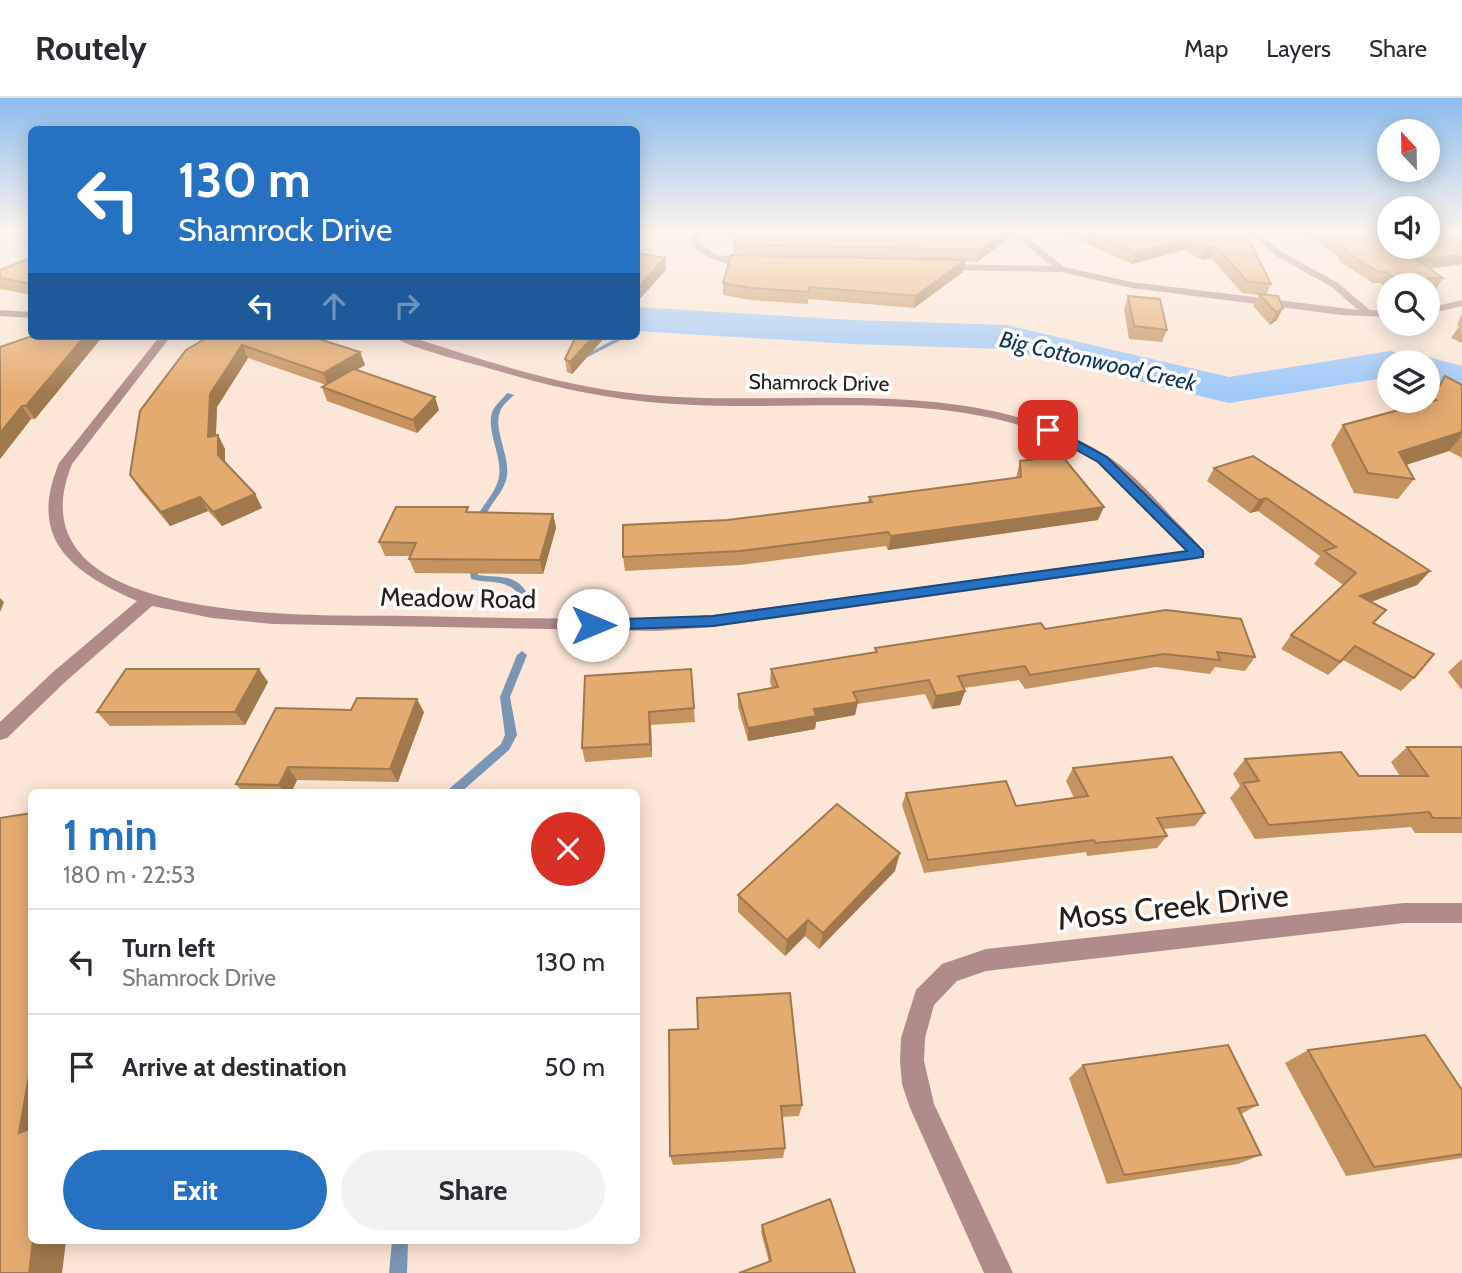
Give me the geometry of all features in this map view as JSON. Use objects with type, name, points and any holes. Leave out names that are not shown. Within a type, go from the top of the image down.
[{"type":"street","points":[[1131,285],[1377,315]]},
{"type":"street","points":[[1335,285],[1370,315]]},
{"type":"street","points":[[1440,308],[1462,303]]},
{"type":"street","points":[[0,313],[28,315]]},
{"type":"street","name":"Meadow Road","points":[[163,340],[66,463],[55,484],[52,507],[66,547],[80,562],[106,580],[149,600],[215,612],[280,619],[656,625],[713,621],[1198,554]]},
{"type":"street","name":"Shamrock Drive","points":[[410,340],[561,386],[619,395],[699,401],[941,407],[1006,416],[1048,430],[1103,459],[1198,554]]},
{"type":"street","points":[[0,733],[59,677],[149,600]]},
{"type":"street","name":"Moss Creek Drive","points":[[999,1273],[915,1084],[913,1038],[924,998],[935,983],[966,963],[986,960],[1404,913],[1462,913]]},
{"type":"building","points":[[733,285],[931,285],[916,296],[809,287],[809,292]]},
{"type":"building","points":[[1259,294],[1278,296],[1283,308],[1276,312]]},
{"type":"building","points":[[1128,296],[1160,299],[1167,330],[1134,326]]},
{"type":"building","points":[[28,337],[28,340],[82,340],[0,433],[0,347]]},
{"type":"building","points":[[203,340],[322,340],[360,352],[323,373],[242,345],[210,394],[208,437],[218,435],[218,455],[255,494],[213,512],[200,497],[161,512],[130,475],[140,411],[186,350]]},
{"type":"building","points":[[574,340],[590,340],[570,362],[565,359]]},
{"type":"building","points":[[354,369],[435,397],[413,420],[322,387]]},
{"type":"building","points":[[1445,376],[1462,385],[1462,432],[1399,452],[1414,479],[1368,473],[1343,425],[1388,413],[1440,413],[1440,385]]},
{"type":"building","points":[[1062,456],[1104,507],[891,536],[888,532],[740,551],[623,557],[623,525],[727,520],[872,502],[869,497],[1021,477],[1020,461]]},
{"type":"building","points":[[1253,456],[1430,571],[1360,596],[1386,610],[1373,623],[1434,654],[1414,678],[1355,646],[1340,662],[1291,635],[1356,573],[1324,551],[1336,547],[1266,498],[1259,500],[1214,468]]},
{"type":"building","points":[[396,507],[468,507],[466,512],[553,514],[540,560],[409,559],[416,543],[379,542]]},
{"type":"building","points":[[1166,610],[1241,619],[1255,657],[1217,652],[1220,660],[1164,654],[1030,675],[1025,666],[958,676],[965,691],[936,696],[929,680],[853,692],[858,702],[814,709],[816,716],[748,728],[738,694],[778,687],[771,669],[877,652],[875,648],[1041,623],[1045,629]]},
{"type":"building","points":[[126,669],[259,669],[235,712],[97,712]]},
{"type":"building","points":[[691,669],[694,708],[649,712],[650,744],[582,748],[585,676]]},
{"type":"building","points":[[357,698],[417,699],[390,769],[288,767],[279,785],[236,784],[276,708],[351,710]]},
{"type":"building","points":[[1407,747],[1462,747],[1462,818],[1433,818],[1429,812],[1269,825],[1243,783],[1259,781],[1245,759],[1341,752],[1359,776],[1428,776]]},
{"type":"building","points":[[1172,757],[1205,813],[1157,818],[1167,836],[1096,843],[1094,840],[928,860],[906,793],[1006,781],[1016,806],[1088,796],[1073,768]]},
{"type":"building","points":[[837,804],[900,853],[823,933],[808,920],[787,940],[738,895]]},
{"type":"building","points":[[28,814],[28,1082],[19,1133],[28,1130],[28,1244],[33,1244],[29,1273],[0,1273],[0,818]]},
{"type":"building","points":[[790,993],[802,1105],[781,1106],[785,1148],[670,1156],[669,1030],[698,1029],[697,998]]},
{"type":"building","points":[[1425,1035],[1462,1090],[1462,1154],[1374,1167],[1308,1050]]},
{"type":"building","points":[[1228,1045],[1258,1105],[1238,1108],[1261,1155],[1124,1175],[1083,1065]]},
{"type":"building","points":[[830,1199],[855,1273],[739,1273],[771,1261],[762,1225]]},
{"type":"waterway","name":"Big Cottonwood Creek","points":[[640,319],[852,332],[1006,337],[1105,363],[1229,390],[1377,366]]},
{"type":"waterway","points":[[640,325],[646,319]]},
{"type":"waterway","points":[[578,360],[618,340]]},
{"type":"waterway","name":"Big Cottonwood Creek","points":[[1440,373],[1462,379]]},
{"type":"waterway","points":[[478,524],[483,511],[502,482],[503,468],[495,418],[498,408],[510,395]]},
{"type":"waterway","points":[[473,560],[474,577],[515,584],[523,595]]},
{"type":"waterway","points":[[456,789],[505,747],[511,735],[505,697],[522,655]]},
{"type":"waterway","points":[[398,1273],[400,1244]]},
{"type":"route","points":[[593,625],[713,621],[1198,554],[1129,482],[1103,459],[1048,430]]}]
